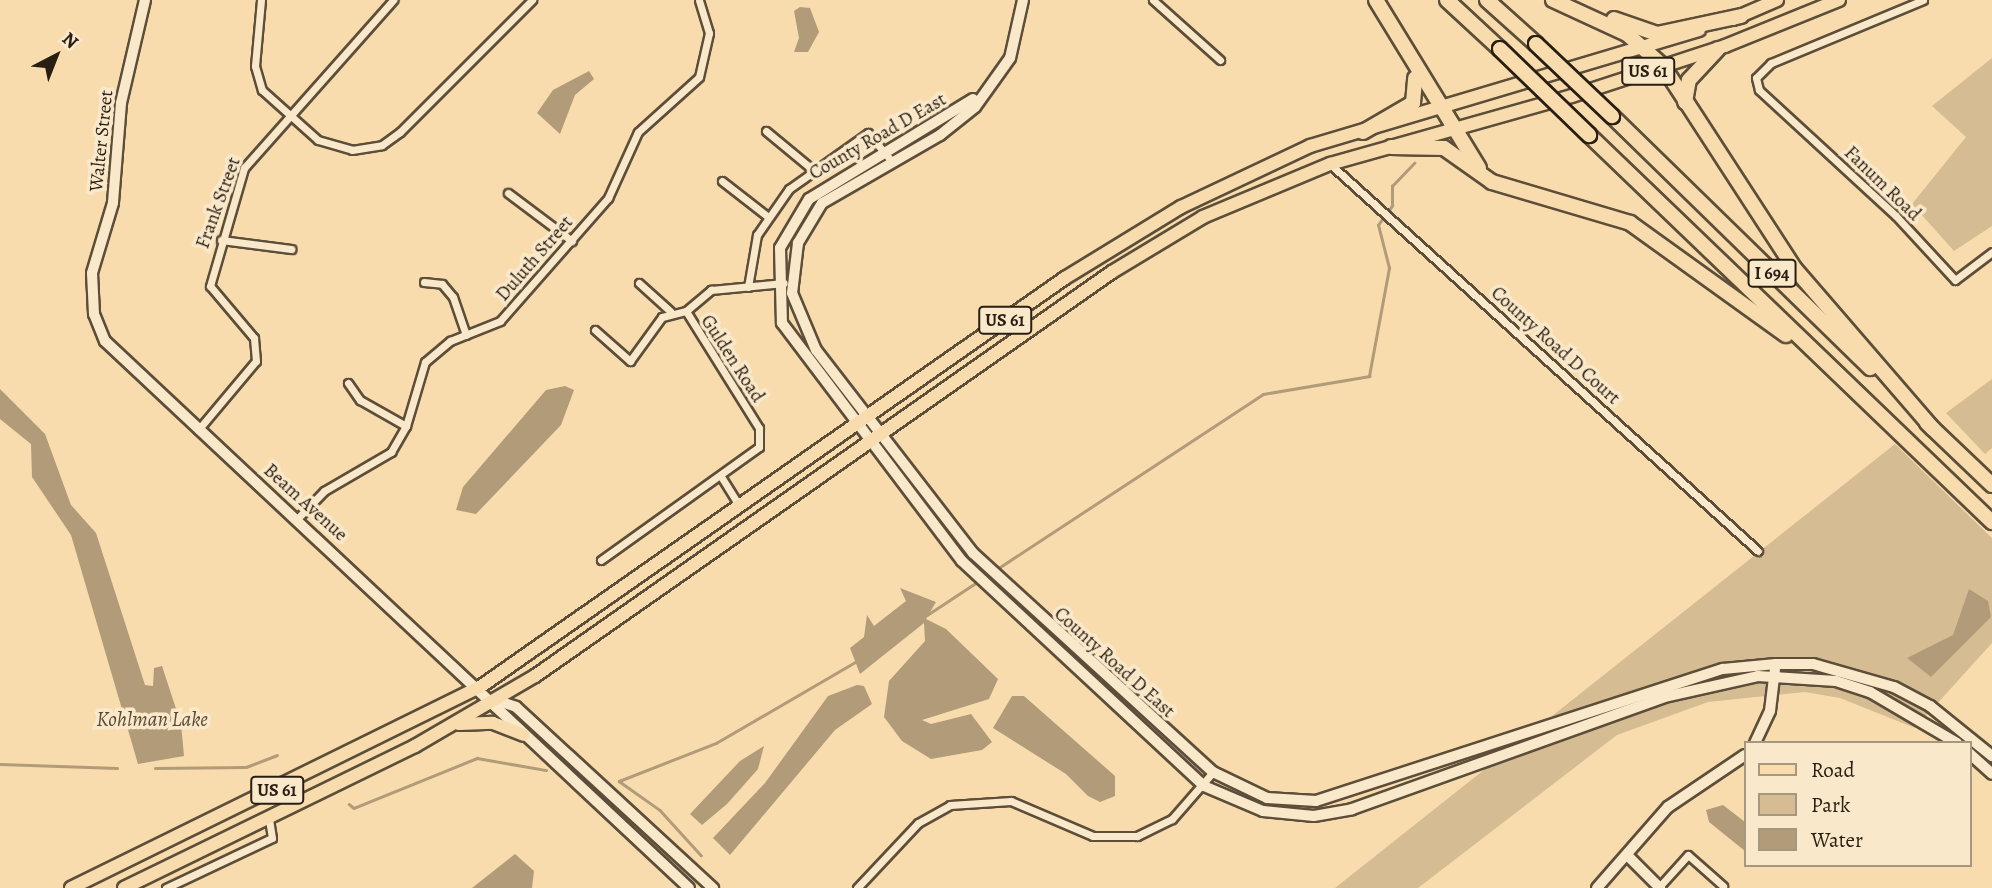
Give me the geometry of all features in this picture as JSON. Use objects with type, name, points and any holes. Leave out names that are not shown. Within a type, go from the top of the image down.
[{"type":"highway","points":[[1376,0],[1452,130],[1492,182]]},
{"type":"highway","name":"I 694","points":[[1447,0],[1992,522]]},
{"type":"highway","name":"I 694","points":[[1487,0],[1612,116],[1992,485]]},
{"type":"highway","points":[[1553,0],[1627,34],[1663,66],[1795,269],[1933,429]]},
{"type":"highway","points":[[1564,0],[1657,34],[1741,16]]},
{"type":"highway","points":[[1363,132],[1417,99],[1400,41]]},
{"type":"highway","points":[[1685,102],[1689,80],[1718,49]]},
{"type":"highway","points":[[1391,147],[1444,148],[1492,182],[1649,234],[1845,381]]},
{"type":"main road","name":"US 61","points":[[71,888],[480,687],[855,425],[1146,228],[1297,152],[1644,50],[1741,16],[1777,0]]},
{"type":"main road","name":"US 61","points":[[124,888],[455,725],[881,435],[1144,251],[1231,204],[1330,164],[1718,49],[1839,0]]},
{"type":"main road","points":[[455,725],[493,723],[524,735]]},
{"type":"street","name":"Walter Street","points":[[98,326],[92,273],[113,203],[121,103],[145,0]]},
{"type":"street","points":[[261,0],[255,74],[288,114],[330,146],[352,150],[382,145],[467,71],[532,0]]},
{"type":"street","name":"Frank Street","points":[[198,431],[256,361],[250,332],[212,293],[221,240],[244,168],[288,114],[393,0]]},
{"type":"street","name":"Duluth Street","points":[[297,519],[324,491],[381,461],[406,426],[425,362],[467,335],[500,321],[615,190],[638,132],[699,77],[709,33],[699,0]]},
{"type":"street","name":"County Road D East","points":[[1023,0],[1010,58],[957,123],[888,156],[809,199],[781,246],[777,284],[786,334],[869,443],[985,586],[1204,786],[1263,811],[1314,816],[1352,809],[1664,698],[1774,676],[1870,692],[1954,741]]},
{"type":"street","points":[[1153,0],[1220,60]]},
{"type":"street","name":"Fanum Road","points":[[1923,0],[1772,63],[1756,78],[1759,90],[1896,216],[1955,280],[1992,251]]},
{"type":"street","points":[[766,131],[812,169]]},
{"type":"street","points":[[748,287],[767,216],[812,169],[868,133],[888,156]]},
{"type":"street","name":"County Road D East","points":[[888,156],[822,203],[798,243],[792,282],[805,331],[881,435],[1015,598],[1213,772],[1267,798],[1327,799],[1723,669],[1776,664],[1813,664],[1894,687],[1930,706],[1992,756]]},
{"type":"street","name":"County Road D Court","points":[[1330,164],[1758,551]]},
{"type":"street","points":[[722,181],[767,216]]},
{"type":"street","points":[[508,193],[572,241]]},
{"type":"street","points":[[221,240],[291,249]]},
{"type":"street","points":[[424,282],[442,284],[453,297],[467,335]]},
{"type":"street","name":"Gulden Road","points":[[601,561],[722,478],[753,454],[761,438],[686,311],[701,293],[792,282]]},
{"type":"street","points":[[639,283],[670,311],[686,311]]},
{"type":"street","points":[[595,330],[630,361],[670,311]]},
{"type":"street","name":"Beam Avenue","points":[[98,326],[122,362],[495,700],[524,735],[689,888]]},
{"type":"street","points":[[348,383],[360,400],[406,426]]},
{"type":"street","points":[[722,478],[740,507]]},
{"type":"street","points":[[1756,741],[1770,711],[1776,664]]},
{"type":"street","name":"Beam Avenue","points":[[495,700],[516,707],[713,888]]},
{"type":"street","points":[[1597,888],[1668,807],[1744,756]]},
{"type":"street","points":[[1971,756],[1992,774]]},
{"type":"street","points":[[857,888],[919,823],[967,800],[1011,801],[1081,832],[1114,838],[1156,830],[1204,786],[1213,772]]},
{"type":"street","points":[[166,888],[272,838],[269,818]]},
{"type":"street","points":[[1627,855],[1660,888],[1688,855],[1723,886]]},
{"type":"green space","points":[[1992,58],[1992,226],[1954,251],[1912,204],[1966,137],[1932,106]]},
{"type":"green space","points":[[1992,379],[1992,448],[1985,454],[1946,413]]},
{"type":"green space","points":[[1895,444],[1992,538],[1992,643],[1915,728],[1840,698],[1805,692],[1708,702],[1617,735],[1418,888],[1335,888]]},
{"type":"water","points":[[800,7],[810,8],[819,32],[808,52],[794,52],[799,38],[794,11]]},
{"type":"water","points":[[589,71],[594,79],[575,95],[560,134],[537,113],[553,90]]},
{"type":"water","points":[[565,386],[574,390],[561,425],[476,514],[456,510],[463,487],[546,390]]},
{"type":"water","name":"Kohlman Lake","points":[[0,389],[45,434],[71,505],[96,533],[145,685],[153,686],[154,668],[162,666],[181,724],[184,756],[138,764],[71,535],[32,477],[31,444],[0,419]]},
{"type":"water","points":[[900,588],[936,602],[926,619],[946,629],[998,679],[989,699],[922,720],[931,724],[971,714],[992,742],[982,750],[931,759],[902,741],[884,717],[889,681],[925,641],[924,623],[860,674],[850,648],[864,637],[867,615],[874,626],[906,601]]},
{"type":"water","points":[[1969,589],[1988,601],[1991,617],[1931,677],[1907,658],[1953,635]]},
{"type":"water","points":[[857,685],[864,686],[872,704],[835,730],[730,855],[713,838],[765,783],[828,696]]},
{"type":"water","points":[[1012,696],[1024,696],[1115,776],[1115,796],[1100,802],[1088,796],[1066,774],[993,728]]},
{"type":"water","points":[[764,746],[758,769],[727,804],[702,825],[690,814],[740,761]]},
{"type":"water","points":[[1723,805],[1744,821],[1744,850],[1709,822],[1706,810]]},
{"type":"water","points":[[515,854],[534,871],[532,888],[472,888]]},
{"type":"waterway","points":[[997,569],[1263,394],[1369,376],[1389,268],[1378,225],[1392,206],[1392,186],[1414,163]]},
{"type":"waterway","points":[[927,615],[980,580]]},
{"type":"waterway","points":[[619,781],[716,743],[857,661]]},
{"type":"waterway","points":[[155,768],[246,767],[277,755]]},
{"type":"waterway","points":[[349,804],[354,808],[477,758],[546,770]]},
{"type":"waterway","points":[[0,764],[117,768]]},
{"type":"waterway","points":[[619,781],[660,810],[701,855]]}]
